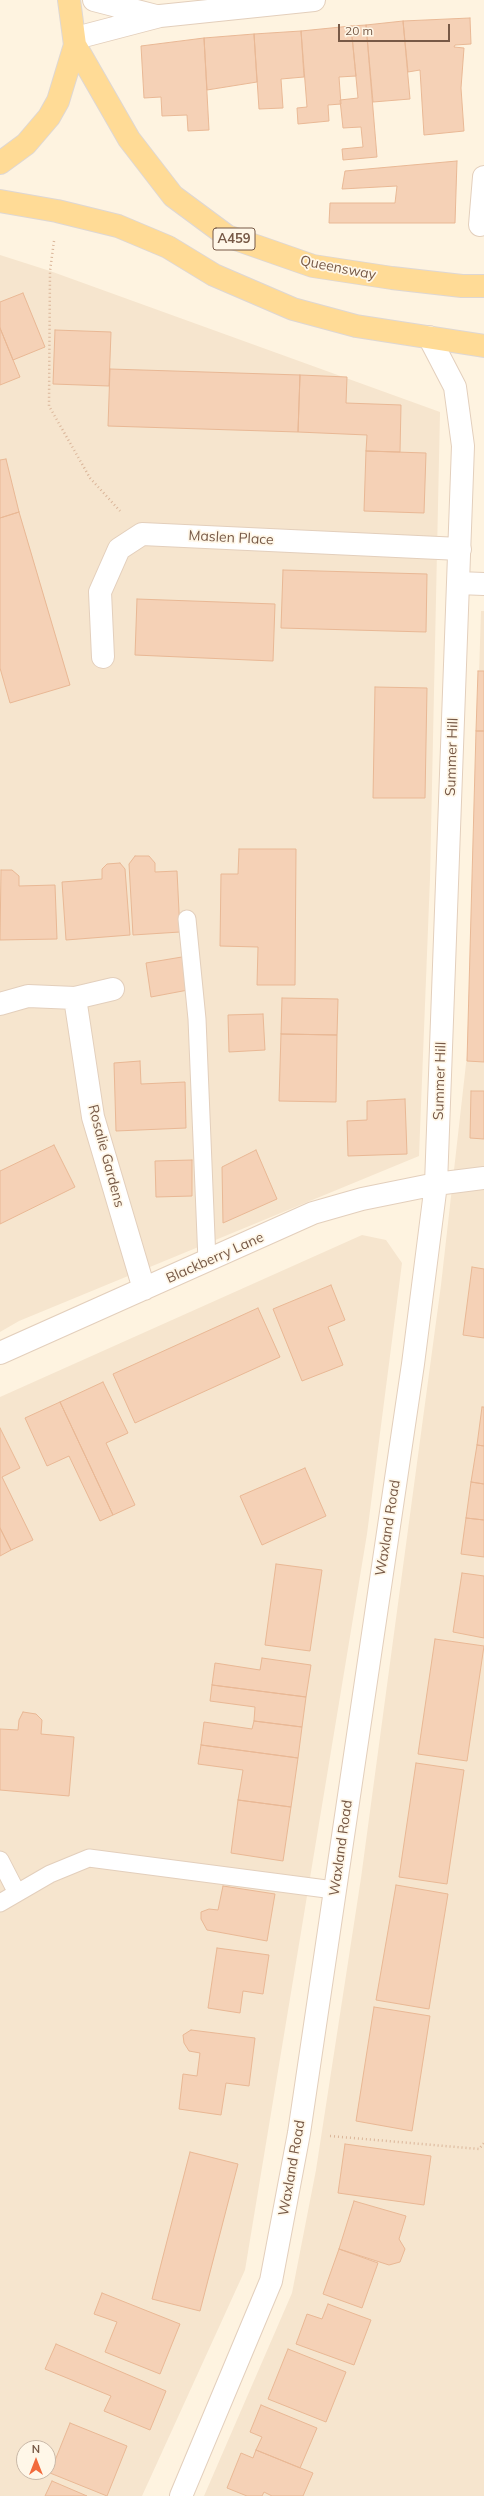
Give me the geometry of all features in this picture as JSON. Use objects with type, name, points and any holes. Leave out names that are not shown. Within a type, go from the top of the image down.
[{"type":"main road","points":[[0,163],[26,144],[49,117],[65,85],[76,41],[69,0]]},
{"type":"main road","name":"Queensway","points":[[76,41],[129,139],[173,196],[227,236],[313,266],[392,278],[462,286],[484,286]]},
{"type":"main road","name":"A459","points":[[0,201],[57,211],[118,226],[168,247],[214,275],[293,309],[356,326],[484,346]]},
{"type":"street","points":[[94,0],[160,16]]},
{"type":"street","points":[[76,41],[160,16],[314,0]]},
{"type":"street","points":[[480,225],[484,176]]},
{"type":"street","name":"Summer Hill","points":[[429,337],[455,387],[463,446],[436,1184]]},
{"type":"street","points":[[103,658],[100,592],[119,549],[142,534]]},
{"type":"street","name":"Maslen Place","points":[[142,534],[460,549]]},
{"type":"street","points":[[458,583],[484,584]]},
{"type":"street","points":[[0,1004],[28,996],[75,998],[113,989]]},
{"type":"street","name":"Rosalie Gardens","points":[[75,998],[93,1117],[144,1289]]},
{"type":"street","name":"Blackberry Lane","points":[[0,1353],[313,1213],[362,1199],[436,1184],[484,1178]]},
{"type":"street","name":"Waxland Road","points":[[181,2496],[271,2282],[299,2133],[413,1364],[436,1184]]},
{"type":"lane","points":[[187,919],[197,1019],[207,1261]]},
{"type":"lane","points":[[0,1903],[50,1874],[89,1858],[334,1890]]},
{"type":"lane","points":[[0,1860],[17,1893]]},
{"type":"path","points":[[57,211],[50,271],[49,406],[90,478],[142,534]]},
{"type":"path","points":[[299,2133],[479,2149],[484,2143]]},
{"type":"shaded area","points":[[0,255],[50,271],[440,412],[430,878],[419,1156],[19,1321],[0,1332]]},
{"type":"shaded area","points":[[481,611],[484,611],[484,2496],[204,2496],[292,2293],[316,2170],[361,1878],[441,1285],[467,1055]]},
{"type":"shaded area","points":[[362,1235],[386,1240],[402,1263],[367,1534],[245,2270],[142,2496],[0,2496],[0,1397]]},
{"type":"building","points":[[470,18],[471,44],[455,45],[454,47],[464,48],[461,88],[464,131],[424,135],[420,70],[408,72],[403,21]]},
{"type":"building","points":[[403,21],[410,99],[373,102],[366,25]]},
{"type":"building","points":[[366,25],[377,157],[343,160],[342,149],[363,147],[361,127],[343,128],[340,100],[358,98],[351,26]]},
{"type":"building","points":[[351,26],[356,76],[339,77],[341,104],[328,105],[329,121],[298,124],[297,108],[307,107],[301,31]]},
{"type":"building","points":[[301,31],[304,77],[281,79],[283,108],[259,109],[254,34]]},
{"type":"building","points":[[254,34],[257,82],[207,90],[204,38]]},
{"type":"building","points":[[204,38],[209,130],[188,131],[187,115],[162,116],[161,97],[144,98],[141,46]]},
{"type":"building","points":[[457,161],[455,223],[329,223],[330,203],[395,203],[397,186],[342,189],[345,171]]},
{"type":"building","points":[[23,293],[45,347],[13,360],[0,328],[0,302]]},
{"type":"building","points":[[0,328],[20,377],[0,385]]},
{"type":"building","points":[[55,330],[111,332],[109,386],[53,384]]},
{"type":"building","points":[[110,369],[300,375],[298,432],[108,426]]},
{"type":"building","points":[[300,375],[347,377],[346,403],[401,405],[400,452],[366,451],[367,435],[298,432]]},
{"type":"building","points":[[366,451],[426,453],[424,513],[364,511]]},
{"type":"building","points":[[6,459],[19,512],[0,518],[0,460]]},
{"type":"building","points":[[19,512],[70,685],[10,703],[0,668],[0,518]]},
{"type":"building","points":[[283,570],[427,574],[426,632],[281,628]]},
{"type":"building","points":[[137,599],[275,604],[273,661],[135,655]]},
{"type":"building","points":[[478,671],[484,671],[484,731],[476,731]]},
{"type":"building","points":[[375,687],[427,688],[425,798],[373,798]]},
{"type":"building","points":[[476,731],[484,731],[484,1062],[467,1061]]},
{"type":"building","points":[[239,849],[296,849],[295,985],[257,985],[258,947],[220,946],[221,874],[238,874]]},
{"type":"building","points":[[135,856],[149,856],[155,863],[155,872],[177,871],[180,932],[133,935],[129,864]]},
{"type":"building","points":[[120,863],[125,869],[130,935],[66,940],[62,882],[102,879],[102,869],[107,864]]},
{"type":"building","points":[[1,870],[12,870],[19,876],[19,886],[55,885],[57,939],[0,940]]},
{"type":"building","points":[[182,957],[188,990],[151,997],[146,963]]},
{"type":"building","points":[[282,998],[338,999],[337,1035],[281,1034]]},
{"type":"building","points":[[263,1014],[265,1050],[229,1052],[228,1015]]},
{"type":"building","points":[[281,1034],[337,1035],[336,1102],[279,1101]]},
{"type":"building","points":[[140,1061],[141,1084],[185,1082],[186,1128],[116,1131],[114,1063]]},
{"type":"building","points":[[471,1091],[484,1091],[484,1139],[470,1138]]},
{"type":"building","points":[[405,1099],[407,1154],[348,1156],[347,1121],[367,1120],[367,1101]]},
{"type":"building","points":[[54,1145],[75,1187],[0,1224],[0,1171]]},
{"type":"building","points":[[256,1150],[277,1199],[223,1223],[222,1167]]},
{"type":"building","points":[[192,1160],[192,1196],[156,1197],[155,1161]]},
{"type":"building","points":[[472,1267],[484,1269],[484,1338],[463,1335]]},
{"type":"building","points":[[331,1285],[345,1320],[328,1327],[343,1365],[302,1381],[273,1309]]},
{"type":"building","points":[[258,1308],[280,1357],[135,1423],[113,1374]]},
{"type":"building","points":[[103,1382],[128,1433],[106,1443],[135,1505],[113,1515],[60,1402]]},
{"type":"building","points":[[60,1402],[113,1515],[100,1521],[69,1456],[47,1466],[25,1418]]},
{"type":"building","points":[[482,1407],[484,1407],[484,1446],[477,1445]]},
{"type":"building","points":[[0,1428],[20,1468],[2,1477],[33,1540],[11,1550],[0,1528]]},
{"type":"building","points":[[477,1445],[484,1446],[484,1484],[471,1482]]},
{"type":"building","points":[[305,1468],[326,1516],[262,1545],[240,1496]]},
{"type":"building","points":[[471,1482],[484,1484],[484,1520],[466,1518]]},
{"type":"building","points":[[466,1518],[484,1520],[484,1557],[461,1554]]},
{"type":"building","points":[[0,1528],[11,1550],[0,1556]]},
{"type":"building","points":[[276,1564],[322,1570],[310,1651],[265,1645]]},
{"type":"building","points":[[462,1573],[484,1576],[484,1638],[453,1632]]},
{"type":"building","points":[[435,1639],[484,1646],[467,1761],[418,1754]]},
{"type":"building","points":[[262,1658],[311,1665],[306,1697],[212,1685],[215,1663],[260,1670]]},
{"type":"building","points":[[212,1685],[306,1697],[302,1727],[254,1721],[255,1707],[210,1701]]},
{"type":"building","points":[[23,1712],[36,1714],[42,1720],[41,1734],[74,1737],[69,1796],[0,1790],[0,1729],[18,1730],[19,1720]]},
{"type":"building","points":[[254,1721],[302,1727],[298,1758],[201,1745],[204,1722],[252,1729]]},
{"type":"building","points":[[201,1745],[298,1758],[291,1807],[238,1800],[243,1770],[198,1764]]},
{"type":"building","points":[[416,1763],[464,1770],[447,1884],[399,1877]]},
{"type":"building","points":[[238,1800],[291,1807],[283,1861],[231,1853]]},
{"type":"building","points":[[396,1885],[448,1894],[429,2009],[376,2000]]},
{"type":"building","points":[[223,1886],[275,1894],[267,1941],[207,1930],[201,1919],[201,1912],[209,1909],[218,1910]]},
{"type":"building","points":[[217,1948],[269,1955],[263,1994],[243,1991],[240,2013],[208,2008]]},
{"type":"building","points":[[374,2007],[430,2016],[412,2131],[356,2121]]},
{"type":"building","points":[[191,2030],[255,2038],[249,2086],[226,2083],[221,2115],[179,2109],[183,2074],[197,2076],[200,2053],[189,2051],[184,2043],[183,2035]]},
{"type":"building","points":[[345,2144],[431,2156],[424,2205],[338,2193]]},
{"type":"building","points":[[190,2152],[238,2164],[200,2311],[152,2299]]},
{"type":"building","points":[[354,2201],[406,2216],[399,2239],[405,2249],[400,2262],[389,2265],[339,2249]]},
{"type":"building","points":[[339,2249],[378,2263],[362,2308],[323,2294]]},
{"type":"building","points":[[102,2293],[180,2324],[160,2374],[105,2352],[117,2322],[94,2314]]},
{"type":"building","points":[[328,2304],[371,2320],[354,2365],[296,2344],[307,2314],[322,2319]]},
{"type":"building","points":[[56,2344],[166,2391],[150,2430],[104,2411],[111,2396],[45,2369]]},
{"type":"building","points":[[288,2349],[346,2372],[326,2422],[268,2399]]},
{"type":"building","points":[[261,2405],[317,2428],[300,2468],[256,2450],[262,2437],[250,2432]]},
{"type":"building","points":[[70,2423],[127,2446],[107,2496],[56,2475],[56,2458]]},
{"type":"building","points":[[256,2450],[313,2473],[303,2496],[272,2496],[264,2492],[262,2496],[247,2496],[227,2488],[241,2453],[253,2458]]},
{"type":"building","points":[[52,2481],[87,2496],[45,2496]]}]
